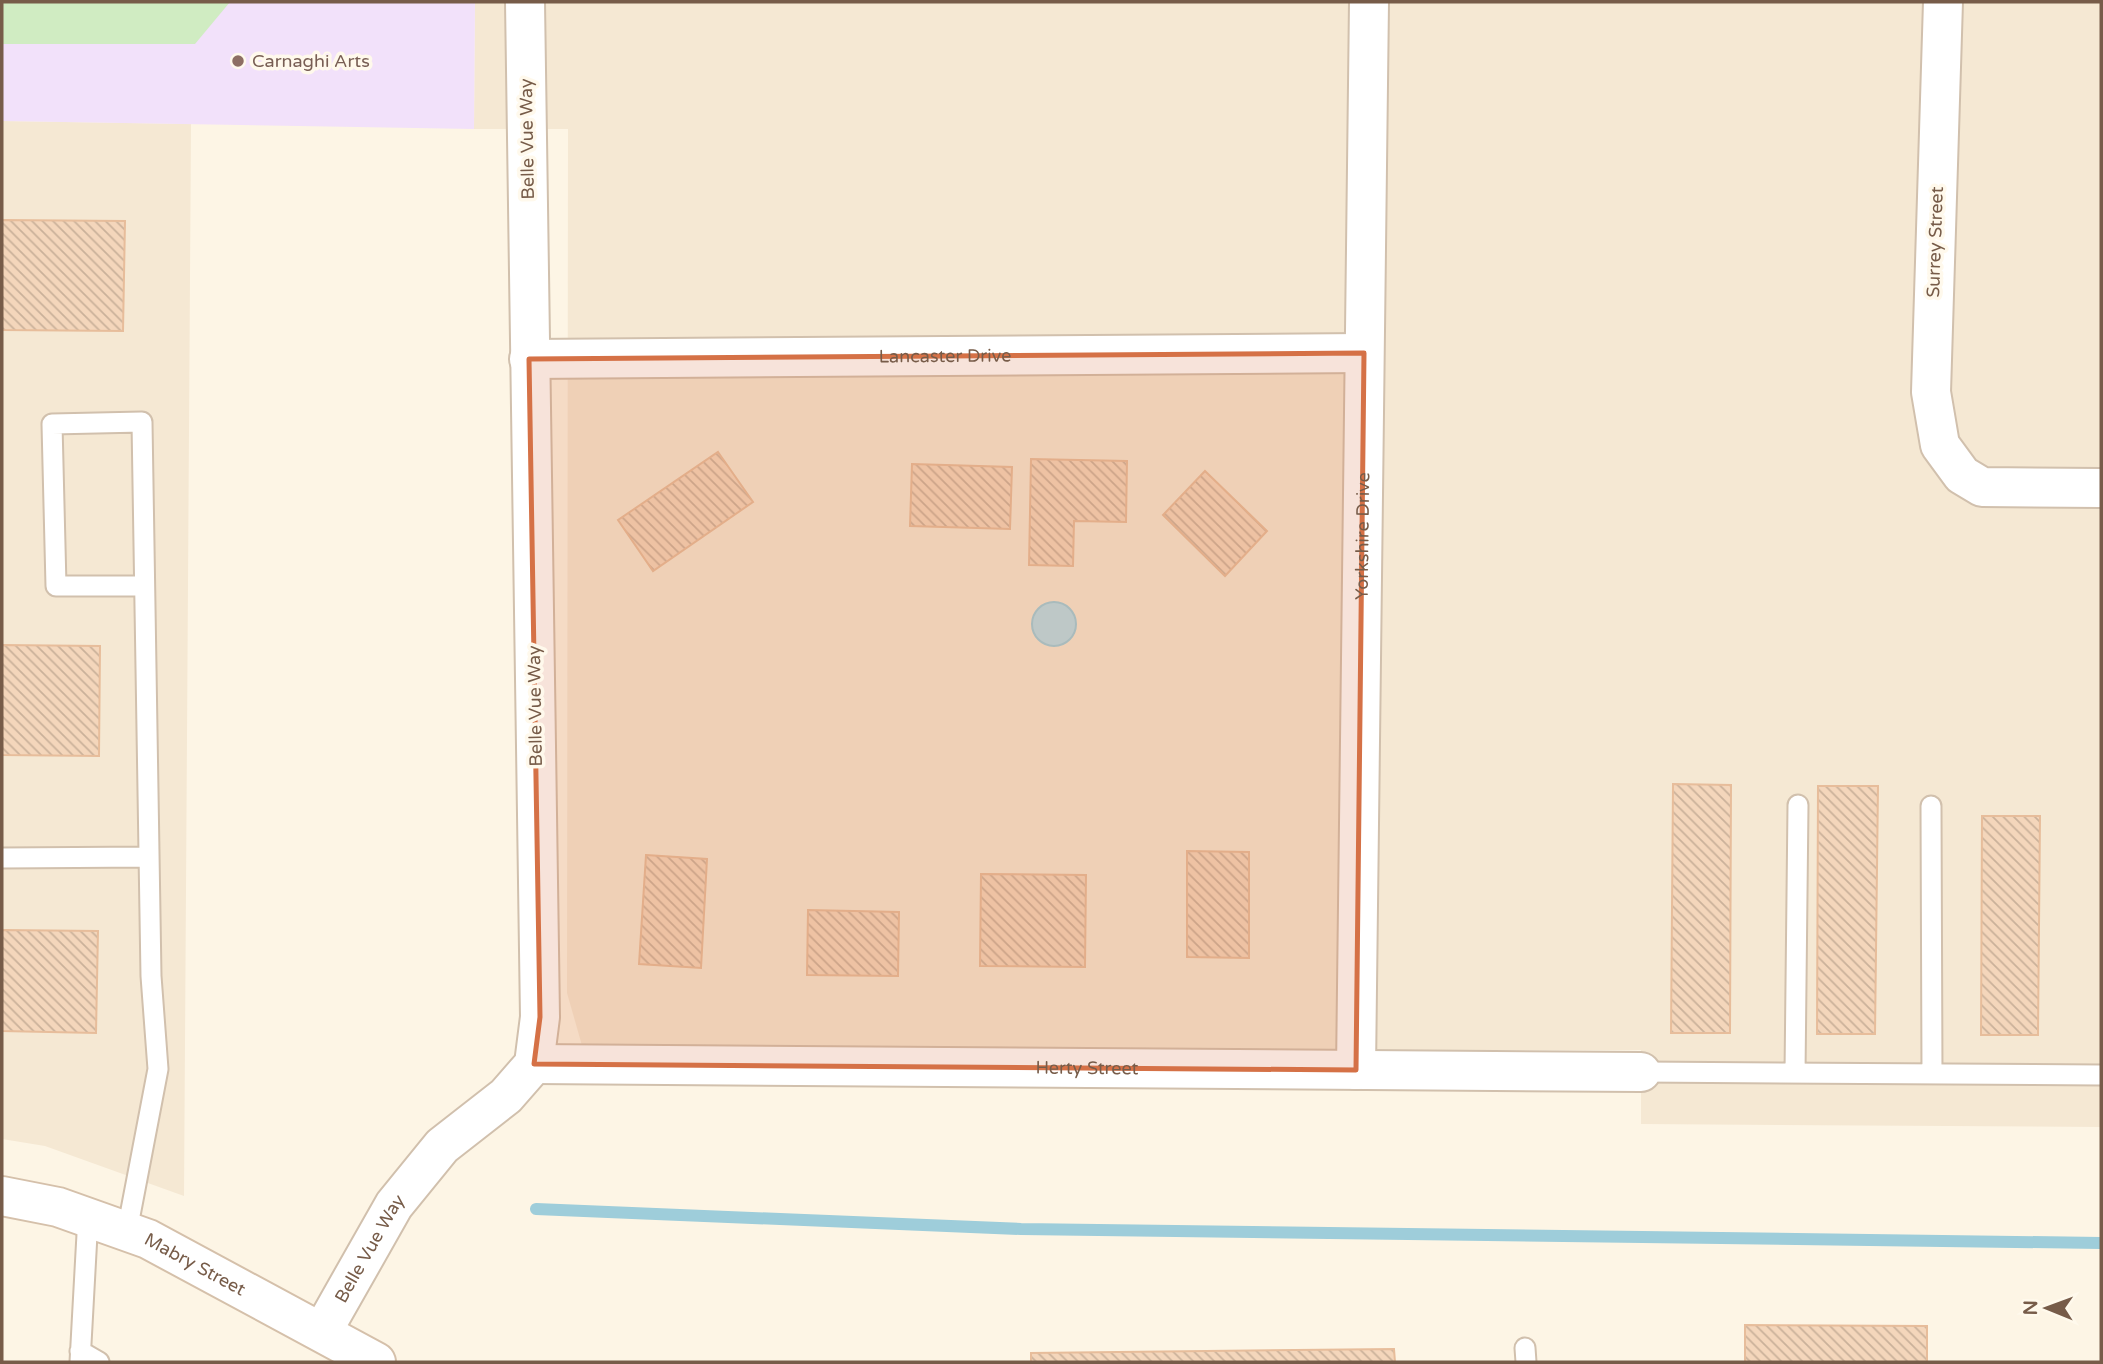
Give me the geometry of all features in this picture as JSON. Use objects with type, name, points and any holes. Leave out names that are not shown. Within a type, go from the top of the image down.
[{"type":"street","name":"Belle Vue Way","points":[[322,1332],[394,1205],[442,1146],[506,1096],[534,1064],[540,1017],[525,2]]},
{"type":"street","name":"Yorkshire Drive","points":[[1356,1070],[1369,2]]},
{"type":"street","name":"Surrey Street","points":[[1943,2],[1931,392],[1940,445],[1962,475],[1982,487],[2101,488]]},
{"type":"street","name":"Lancaster Drive","points":[[529,359],[1364,354]]},
{"type":"street","name":"Herty Street","points":[[534,1064],[1641,1072]]},
{"type":"street","name":"Mabry Street","points":[[2,1196],[88,1216],[127,1231],[226,1278],[376,1362]]},
{"type":"lane","points":[[127,1231],[158,1069],[151,976],[142,422],[52,424],[56,586],[144,586]]},
{"type":"lane","points":[[1795,1073],[1798,805]]},
{"type":"lane","points":[[1931,806],[1932,1074]]},
{"type":"lane","points":[[2,858],[149,857]]},
{"type":"lane","points":[[1641,1072],[2101,1075]]},
{"type":"lane","points":[[88,1216],[80,1357],[99,1362]]},
{"type":"highlighted area","points":[[1364,353],[1356,1070],[534,1064],[540,1017],[529,359]]},
{"type":"shaded area","name":"Carnaghi Arts","points":[[2,2],[475,2],[474,129],[2,121]]},
{"type":"shaded area","points":[[475,2],[2101,2],[2101,1127],[1641,1124],[1641,1050],[583,1049],[567,993],[568,129],[474,129]]},
{"type":"shaded area","points":[[2,121],[191,124],[184,1196],[45,1146],[2,1139]]},
{"type":"green space","points":[[2,2],[230,2],[195,44],[2,44]]},
{"type":"water","points":[[1054,602],[1070,608],[1076,624],[1070,640],[1054,646],[1038,640],[1032,624],[1038,608]]},
{"type":"building","points":[[2,220],[125,221],[123,331],[2,330]]},
{"type":"building","points":[[718,452],[753,502],[653,571],[618,520]]},
{"type":"building","points":[[1031,459],[1127,461],[1126,522],[1074,521],[1073,566],[1029,565]]},
{"type":"building","points":[[912,464],[1012,467],[1010,529],[910,526]]},
{"type":"building","points":[[1205,471],[1267,531],[1225,576],[1163,515]]},
{"type":"building","points":[[2,645],[100,646],[99,756],[2,755]]},
{"type":"building","points":[[1673,784],[1731,785],[1730,1033],[1671,1033]]},
{"type":"building","points":[[1818,786],[1878,786],[1875,1034],[1817,1034]]},
{"type":"building","points":[[1982,816],[2040,816],[2038,1035],[1981,1035]]},
{"type":"building","points":[[1187,851],[1249,852],[1249,958],[1187,957]]},
{"type":"building","points":[[646,855],[707,859],[701,968],[639,964]]},
{"type":"building","points":[[981,874],[1086,875],[1085,967],[980,966]]},
{"type":"building","points":[[808,910],[899,912],[898,976],[807,975]]},
{"type":"building","points":[[2,930],[98,931],[96,1033],[2,1031]]},
{"type":"building","points":[[1745,1325],[1927,1326],[1927,1362],[1745,1362]]},
{"type":"building","points":[[1394,1349],[1395,1362],[1031,1362],[1031,1353]]},
{"type":"waterway","points":[[536,1209],[1021,1229],[2101,1243]]},
{"type":"place","name":"Carnaghi Arts","points":[[238,61]]}]
